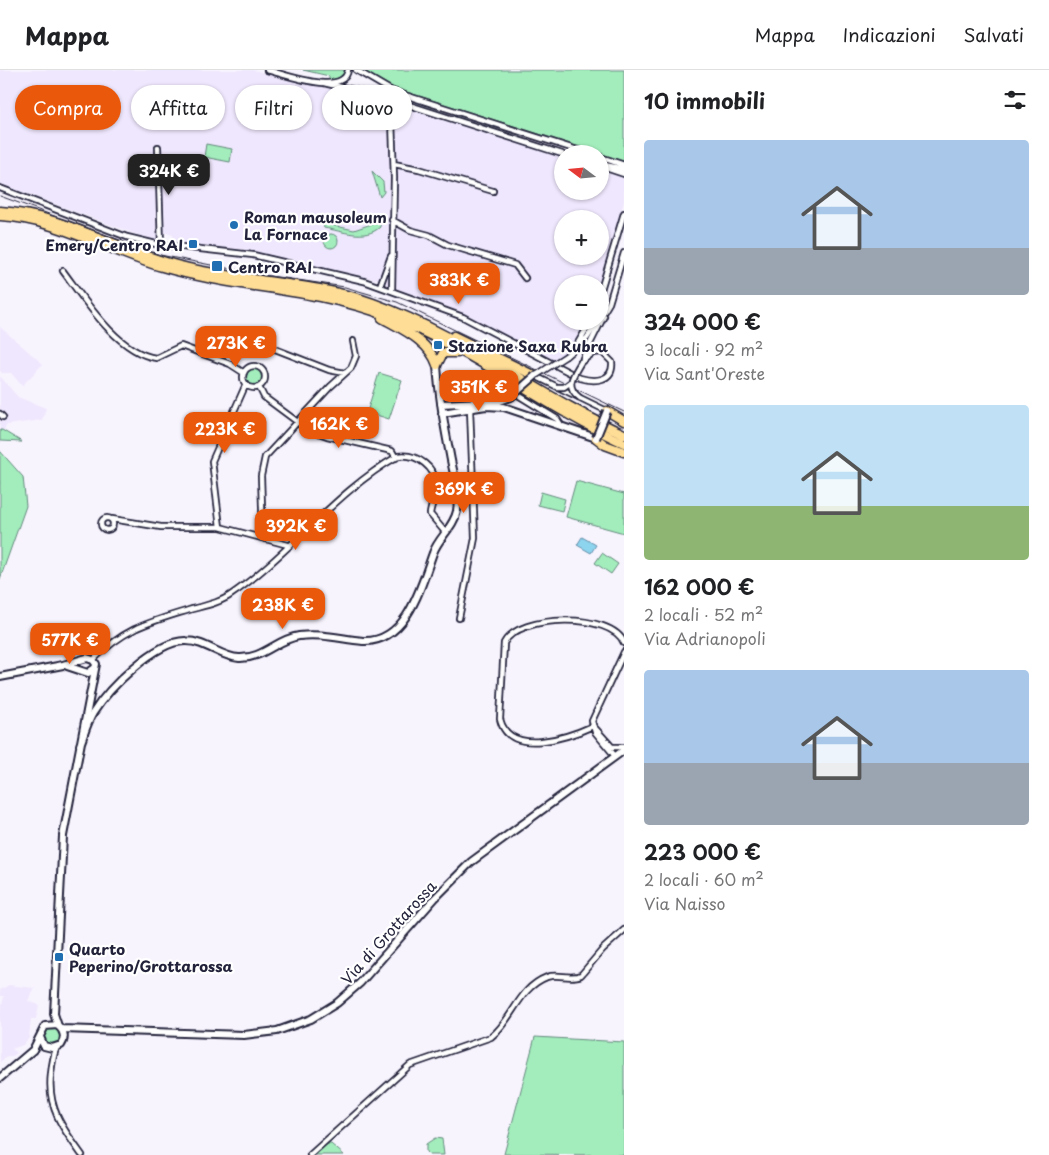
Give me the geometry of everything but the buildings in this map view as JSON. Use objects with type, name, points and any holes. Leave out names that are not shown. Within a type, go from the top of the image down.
[{"type":"highway","points":[[0,206],[49,220],[179,266],[352,296],[392,310],[484,350],[535,376]]},
{"type":"highway","points":[[0,211],[20,212]]},
{"type":"highway","points":[[0,216],[40,223],[146,262],[193,276],[323,297],[353,304],[396,320],[465,355],[574,418],[624,443]]},
{"type":"highway","points":[[353,304],[387,321],[426,345],[432,352],[437,365]]},
{"type":"highway","points":[[422,324],[562,403],[624,434]]},
{"type":"highway","points":[[437,365],[445,353],[465,355]]},
{"type":"highway","points":[[607,411],[624,421]]},
{"type":"highway","points":[[596,438],[604,445],[624,452]]},
{"type":"street","points":[[267,70],[279,71],[332,85]]},
{"type":"street","points":[[324,83],[336,84],[343,81],[348,70]]},
{"type":"street","points":[[356,70],[392,91],[562,145]]},
{"type":"street","points":[[412,106],[554,151]]},
{"type":"street","points":[[392,130],[394,164],[392,291]]},
{"type":"street","points":[[158,147],[161,245]]},
{"type":"street","points":[[609,160],[624,165]]},
{"type":"street","points":[[394,164],[419,169],[493,190]]},
{"type":"street","points":[[609,166],[624,169]]},
{"type":"street","points":[[609,168],[624,174]]},
{"type":"street","points":[[0,188],[127,237],[161,245],[224,250],[350,276],[457,315],[580,378],[599,380],[608,376],[612,370],[609,358],[600,352],[591,353],[581,362]]},
{"type":"street","points":[[605,275],[624,213]]},
{"type":"street","points":[[392,220],[448,244],[516,265],[525,278]]},
{"type":"street","points":[[380,286],[388,266],[392,244]]},
{"type":"street","points":[[609,303],[624,253]]},
{"type":"street","points":[[63,271],[115,336],[141,353],[156,358],[182,346],[230,364],[244,373],[246,384],[212,462],[220,527]]},
{"type":"street","points":[[609,290],[614,287]]},
{"type":"street","points":[[569,354],[585,330]]},
{"type":"street","points":[[441,404],[500,400],[511,397],[535,376],[569,354],[587,338],[592,330]]},
{"type":"street","points":[[556,387],[564,387],[571,382],[596,330]]},
{"type":"street","points":[[263,538],[262,464],[269,452],[296,422],[355,361],[353,341]]},
{"type":"street","points":[[275,349],[329,370],[345,373]]},
{"type":"street","points":[[80,745],[91,718],[104,699],[121,680],[164,647],[179,641],[200,643],[221,654],[240,658],[258,655],[298,636],[320,635],[362,641],[384,637],[397,628],[406,616],[420,589],[436,545],[455,517],[457,506],[456,482],[442,413],[437,365]]},
{"type":"street","points":[[244,373],[254,367],[263,371],[265,380],[259,387],[252,388],[246,384]]},
{"type":"street","points":[[442,413],[486,406],[508,408],[596,438],[607,411],[535,376]]},
{"type":"street","points":[[571,382],[572,391],[580,398]]},
{"type":"street","points":[[500,384],[557,419],[561,425]]},
{"type":"street","points":[[259,387],[264,397],[307,429],[327,436],[392,451],[396,458]]},
{"type":"street","points":[[459,618],[475,538],[470,409]]},
{"type":"street","points":[[0,676],[84,660],[93,660],[122,635],[142,624],[230,596],[330,507],[396,458],[403,456],[414,457],[430,469],[436,488],[430,514],[445,532]]},
{"type":"street","points":[[114,521],[161,528],[220,527],[288,546]]},
{"type":"street","points":[[593,726],[577,733],[532,742],[520,741],[509,736],[504,730],[500,719],[504,643],[518,629],[553,622],[572,621],[611,628],[620,635],[624,643]]},
{"type":"street","points":[[613,754],[600,739],[593,726],[594,716],[624,652]]},
{"type":"street","points":[[84,660],[81,665],[92,686]]},
{"type":"street","points":[[0,1078],[33,1050],[41,1031],[48,1025],[54,1014],[63,836],[92,686],[95,668],[93,660]]},
{"type":"street","points":[[63,665],[85,672],[92,672],[95,668]]},
{"type":"street","points":[[88,702],[104,699]]},
{"type":"street","points":[[86,710],[98,708]]},
{"type":"street","points":[[593,726],[609,745],[613,754]]},
{"type":"street","points":[[609,745],[617,749],[624,748]]},
{"type":"street","name":"Via di Grottarossa","points":[[60,1028],[73,1031],[252,1035],[285,1029],[311,1019],[337,1003],[356,987],[445,888],[471,862],[613,754],[624,748]]},
{"type":"street","points":[[310,1155],[410,1065],[491,1037],[498,1032],[516,1003],[530,987],[546,978],[576,978],[581,975],[603,949],[624,930]]},
{"type":"street","points":[[54,1014],[64,1038]]},
{"type":"street","points":[[48,1025],[60,1028]]},
{"type":"street","points":[[73,1031],[57,1047],[53,1059],[50,1085],[53,1108],[61,1125],[82,1155]]},
{"type":"street","points":[[40,1037],[53,1059]]},
{"type":"street","points":[[33,1050],[57,1047]]},
{"type":"shaded area","points":[[0,70],[253,70],[322,86],[322,130],[390,130],[390,227],[388,257],[378,280],[245,250],[172,243],[173,235],[163,232],[159,144],[156,146],[158,175],[157,242],[0,184]]},
{"type":"shaded area","points":[[412,110],[554,154],[554,200],[609,200],[609,172],[624,176],[624,202],[609,251],[609,210],[554,210],[554,265],[605,265],[602,275],[554,275],[554,330],[584,330],[574,346],[552,362],[460,312],[383,284],[391,262],[396,167],[395,130],[412,130]]},
{"type":"shaded area","points":[[0,327],[43,364],[22,386],[11,373],[2,373],[0,371]]},
{"type":"shaded area","points":[[0,376],[18,397],[46,408],[42,420],[7,425],[4,430],[0,430]]},
{"type":"shaded area","points":[[9,985],[35,988],[28,1001],[39,1005],[36,1019],[31,1019],[29,1038],[23,1045],[12,1049],[17,1053],[13,1056],[8,1056],[0,1062],[0,1013],[4,996],[0,996],[0,990]]},
{"type":"green space","points":[[303,70],[345,71],[342,78],[329,80],[329,76]]},
{"type":"green space","points":[[361,70],[624,70],[624,161],[609,156],[609,145],[574,145],[412,94],[412,85],[387,85]]},
{"type":"green space","points":[[206,144],[232,149],[230,162],[204,157]]},
{"type":"green space","points":[[372,171],[383,182],[384,192],[380,197]]},
{"type":"green space","points":[[380,221],[380,227],[374,231],[360,234],[324,228],[322,223],[354,230]]},
{"type":"green space","points":[[331,234],[336,236],[338,241],[336,246],[331,248],[326,246],[324,241],[326,236]]},
{"type":"green space","points":[[254,369],[260,371],[262,377],[260,383],[254,385],[248,383],[246,377],[248,371]]},
{"type":"green space","points":[[379,373],[402,380],[389,419],[367,412]]},
{"type":"green space","points":[[0,430],[2,430],[22,442],[0,441]]},
{"type":"green space","points":[[0,451],[23,477],[26,506],[0,579]]},
{"type":"green space","points":[[576,481],[624,494],[624,533],[566,517]]},
{"type":"green space","points":[[541,492],[565,499],[562,511],[538,505]]},
{"type":"green space","points":[[602,553],[618,564],[611,574],[595,563]]},
{"type":"green space","points":[[52,1027],[58,1030],[61,1036],[58,1042],[52,1045],[46,1042],[43,1036],[46,1030]]},
{"type":"green space","points":[[535,1037],[624,1042],[624,1155],[504,1154]]},
{"type":"green space","points":[[435,1138],[442,1139],[444,1155],[429,1155],[426,1152],[426,1144]]},
{"type":"green space","points":[[326,1144],[331,1144],[344,1155],[314,1155]]},
{"type":"water","points":[[582,537],[596,545],[591,553],[577,545]]},
{"type":"railway","points":[[0,196],[160,255],[257,274],[345,287],[397,302],[624,412]]},
{"type":"place","name":"Roman mausoleum La Fornace","points":[[234,225]]},
{"type":"place","name":"Emery/Centro RAI","points":[[193,244]]},
{"type":"place","name":"Centro RAI","points":[[217,266]]},
{"type":"place","name":"Stazione Saxa Rubra","points":[[438,345]]},
{"type":"place","name":"Quarto Peperino/Grottarossa","points":[[59,957]]}]
